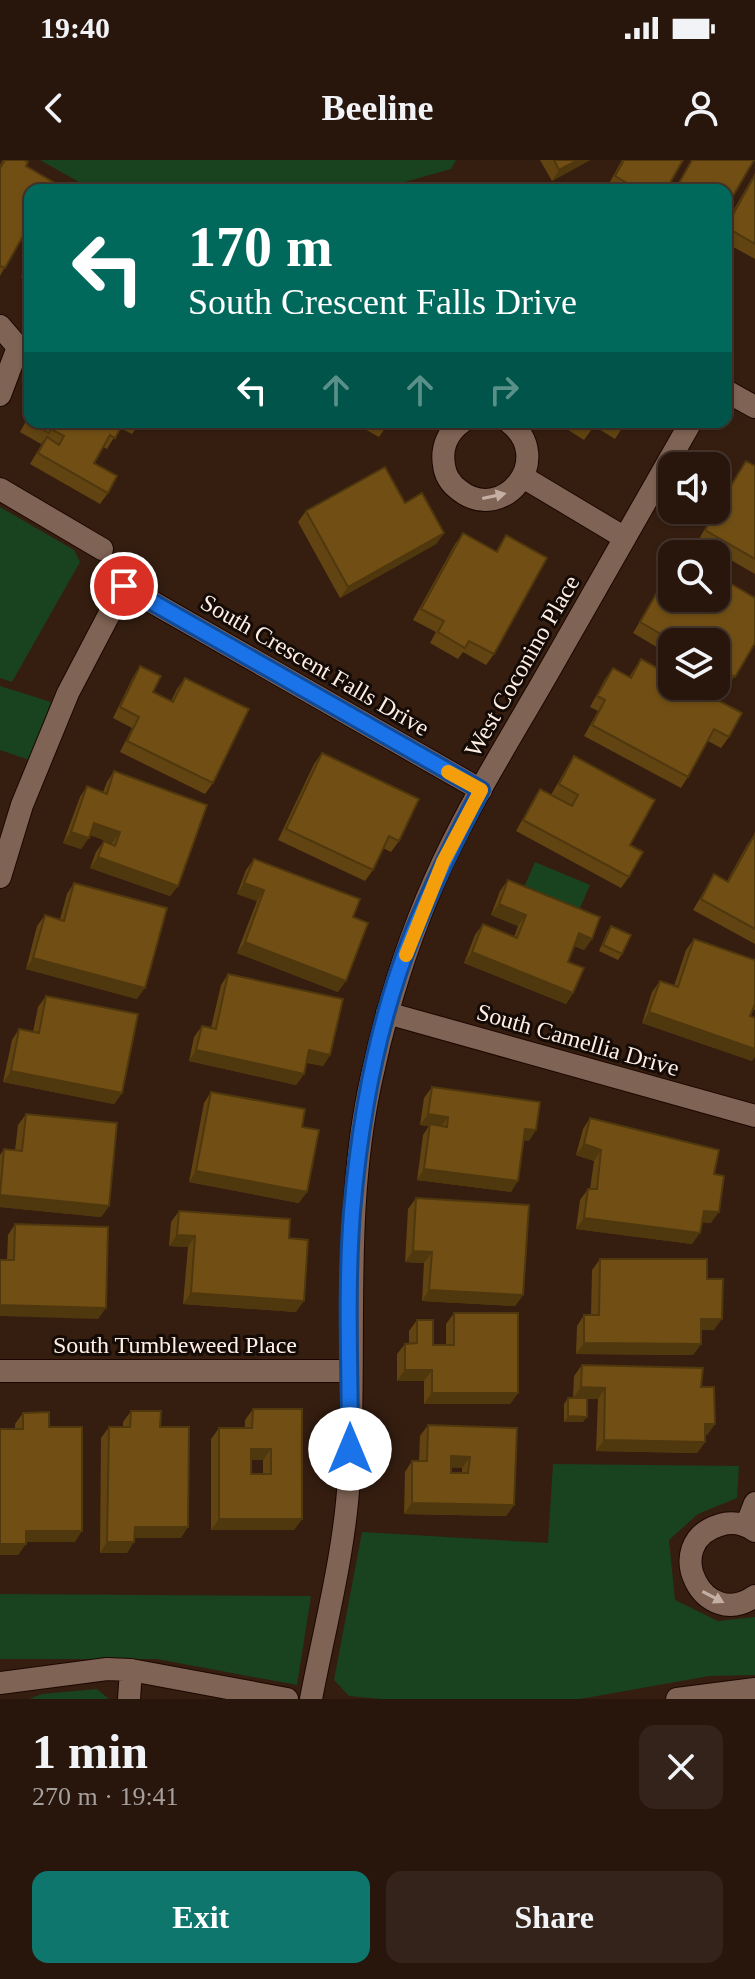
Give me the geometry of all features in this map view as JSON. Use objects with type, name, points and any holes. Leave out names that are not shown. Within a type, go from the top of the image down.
[{"type":"street","points":[[0,326],[18,347],[0,395]]},
{"type":"street","points":[[732,394],[755,407]]},
{"type":"street","points":[[454,428],[446,441],[444,470],[451,483],[462,493],[476,499],[490,500],[505,495],[515,487],[528,465],[524,439],[514,428]]},
{"type":"street","name":"West Coconino Place","points":[[311,1699],[346,1511],[350,1449],[352,1213],[359,1145],[387,1013],[417,924],[443,862],[688,428]]},
{"type":"street","points":[[523,477],[625,538]]},
{"type":"street","points":[[0,489],[102,549]]},
{"type":"street","name":"South Crescent Falls Drive","points":[[0,877],[22,805],[68,693],[124,586],[481,790]]},
{"type":"street","name":"South Camellia Drive","points":[[387,1013],[755,1116]]},
{"type":"street","name":"South Tumbleweed Place","points":[[0,1371],[350,1371]]},
{"type":"street","points":[[755,1503],[750,1529],[725,1523],[712,1527],[700,1536],[690,1562],[691,1576],[708,1598],[735,1604],[755,1596]]},
{"type":"street","points":[[0,1683],[107,1669],[131,1670],[287,1699]]},
{"type":"street","points":[[129,1699],[131,1670]]},
{"type":"street","points":[[677,1699],[755,1689]]},
{"type":"green space","points":[[40,160],[456,160],[451,169],[397,184],[82,184]]},
{"type":"green space","points":[[0,507],[74,550],[80,562],[12,682],[0,678]]},
{"type":"green space","points":[[0,686],[51,702],[29,760],[0,750]]},
{"type":"green space","points":[[535,862],[590,885],[577,915],[522,892]]},
{"type":"green space","points":[[553,1464],[739,1466],[737,1498],[698,1514],[669,1540],[675,1600],[718,1621],[755,1617],[755,1675],[709,1676],[580,1699],[381,1699],[349,1696],[334,1680],[362,1532],[548,1543]]},
{"type":"green space","points":[[0,1594],[311,1596],[297,1685],[157,1659],[0,1659]]},
{"type":"green space","points":[[97,1689],[109,1699],[29,1699],[42,1694]]},
{"type":"building","points":[[5,160],[24,160],[28,162],[26,166],[57,184],[24,184],[24,234],[5,268],[0,266],[0,168]]},
{"type":"building","points":[[554,160],[578,160],[559,170]]},
{"type":"building","points":[[624,160],[683,160],[669,184],[629,184],[615,176]]},
{"type":"building","points":[[692,160],[754,160],[732,198],[732,184],[678,184]]},
{"type":"building","points":[[755,175],[755,244],[732,231],[732,216]]},
{"type":"building","points":[[40,428],[121,428],[115,438],[110,435],[94,463],[117,476],[108,493],[38,453],[47,437],[59,445],[64,436],[51,429],[49,433]]},
{"type":"building","points":[[746,461],[755,466],[755,559],[730,544],[730,540],[722,540],[705,530],[709,524],[730,524],[732,484]]},
{"type":"building","points":[[385,467],[405,503],[422,493],[444,533],[348,587],[306,511]]},
{"type":"building","points":[[463,533],[497,552],[506,535],[547,558],[494,654],[469,641],[465,648],[438,632],[444,621],[421,609]]},
{"type":"building","points":[[730,583],[755,598],[755,643],[735,677],[730,674],[730,628],[658,628],[658,632],[640,622],[658,591],[658,612],[730,612]]},
{"type":"building","points":[[641,659],[658,668],[658,700],[717,700],[742,713],[729,737],[714,729],[688,777],[592,725],[605,700],[597,696],[613,668],[631,678]]},
{"type":"building","points":[[140,666],[161,676],[153,692],[173,702],[185,678],[249,709],[213,783],[127,741],[139,717],[120,707]]},
{"type":"building","points":[[322,753],[419,799],[399,841],[389,836],[373,870],[286,829]]},
{"type":"building","points":[[574,756],[655,800],[630,845],[643,852],[629,877],[523,820],[540,789],[572,806],[578,795],[559,784]]},
{"type":"building","points":[[114,771],[207,805],[178,886],[98,857],[104,841],[115,846],[120,832],[94,823],[89,838],[71,832],[87,786],[107,794]]},
{"type":"building","points":[[755,834],[755,929],[701,899],[714,874],[728,882]]},
{"type":"building","points":[[254,859],[360,899],[353,917],[368,923],[346,981],[245,942],[264,890],[244,883]]},
{"type":"building","points":[[508,880],[600,917],[592,939],[579,933],[568,962],[584,968],[573,993],[472,952],[483,924],[517,938],[526,915],[499,904]]},
{"type":"building","points":[[74,883],[167,908],[145,988],[33,958],[45,915],[64,921]]},
{"type":"building","points":[[611,926],[631,935],[622,954],[603,945]]},
{"type":"building","points":[[694,939],[755,960],[755,1004],[750,1016],[755,1018],[755,1049],[649,1012],[660,981],[678,987]]},
{"type":"building","points":[[228,974],[343,999],[330,1055],[309,1050],[304,1074],[196,1050],[202,1026],[216,1029]]},
{"type":"building","points":[[46,996],[138,1014],[122,1093],[11,1071],[19,1029],[39,1033]]},
{"type":"building","points":[[432,1087],[540,1102],[536,1130],[525,1129],[518,1181],[424,1169],[430,1124],[447,1127],[448,1117],[428,1114]]},
{"type":"building","points":[[211,1092],[305,1109],[302,1127],[319,1130],[307,1192],[196,1171]]},
{"type":"building","points":[[26,1114],[117,1123],[109,1206],[0,1195],[4,1149],[22,1151]]},
{"type":"building","points":[[590,1118],[719,1150],[714,1174],[724,1176],[719,1212],[704,1211],[700,1233],[584,1218],[588,1189],[597,1189],[601,1150],[584,1144]]},
{"type":"building","points":[[416,1198],[529,1205],[523,1295],[429,1290],[432,1252],[413,1251]]},
{"type":"building","points":[[179,1211],[290,1219],[289,1238],[308,1240],[304,1301],[191,1293],[195,1236],[177,1235]]},
{"type":"building","points":[[15,1224],[108,1227],[106,1308],[0,1305],[0,1260],[14,1260]]},
{"type":"building","points":[[600,1259],[707,1259],[707,1279],[723,1279],[722,1319],[701,1319],[701,1344],[584,1343],[584,1315],[599,1315]]},
{"type":"building","points":[[454,1313],[518,1313],[518,1393],[432,1393],[432,1370],[405,1370],[405,1344],[417,1343],[417,1320],[433,1320],[433,1345],[454,1345]]},
{"type":"building","points":[[582,1365],[703,1368],[701,1387],[714,1387],[715,1424],[705,1424],[705,1442],[604,1440],[605,1388],[581,1387]]},
{"type":"building","points":[[568,1398],[587,1398],[587,1417],[568,1416]]},
{"type":"building","points":[[253,1409],[302,1409],[302,1519],[219,1519],[219,1428],[252,1428]],"holes":[[[251,1449],[271,1449],[271,1474],[251,1474]]]},
{"type":"building","points":[[131,1411],[161,1411],[160,1427],[189,1427],[188,1527],[135,1527],[134,1542],[107,1542],[109,1427],[130,1427]]},
{"type":"building","points":[[49,1412],[49,1427],[82,1427],[82,1531],[26,1531],[26,1544],[0,1544],[0,1429],[23,1429],[23,1413]]},
{"type":"building","points":[[428,1425],[517,1428],[514,1505],[412,1503],[412,1461],[427,1461]],"holes":[[[451,1456],[470,1457],[468,1473],[451,1473]]]},
{"type":"slow traffic","points":[[406,955],[443,862],[481,790],[448,772]]},
{"type":"route","points":[[124,586],[481,790],[443,862],[412,936],[387,1013],[371,1079],[359,1145],[352,1213],[350,1449]]}]
